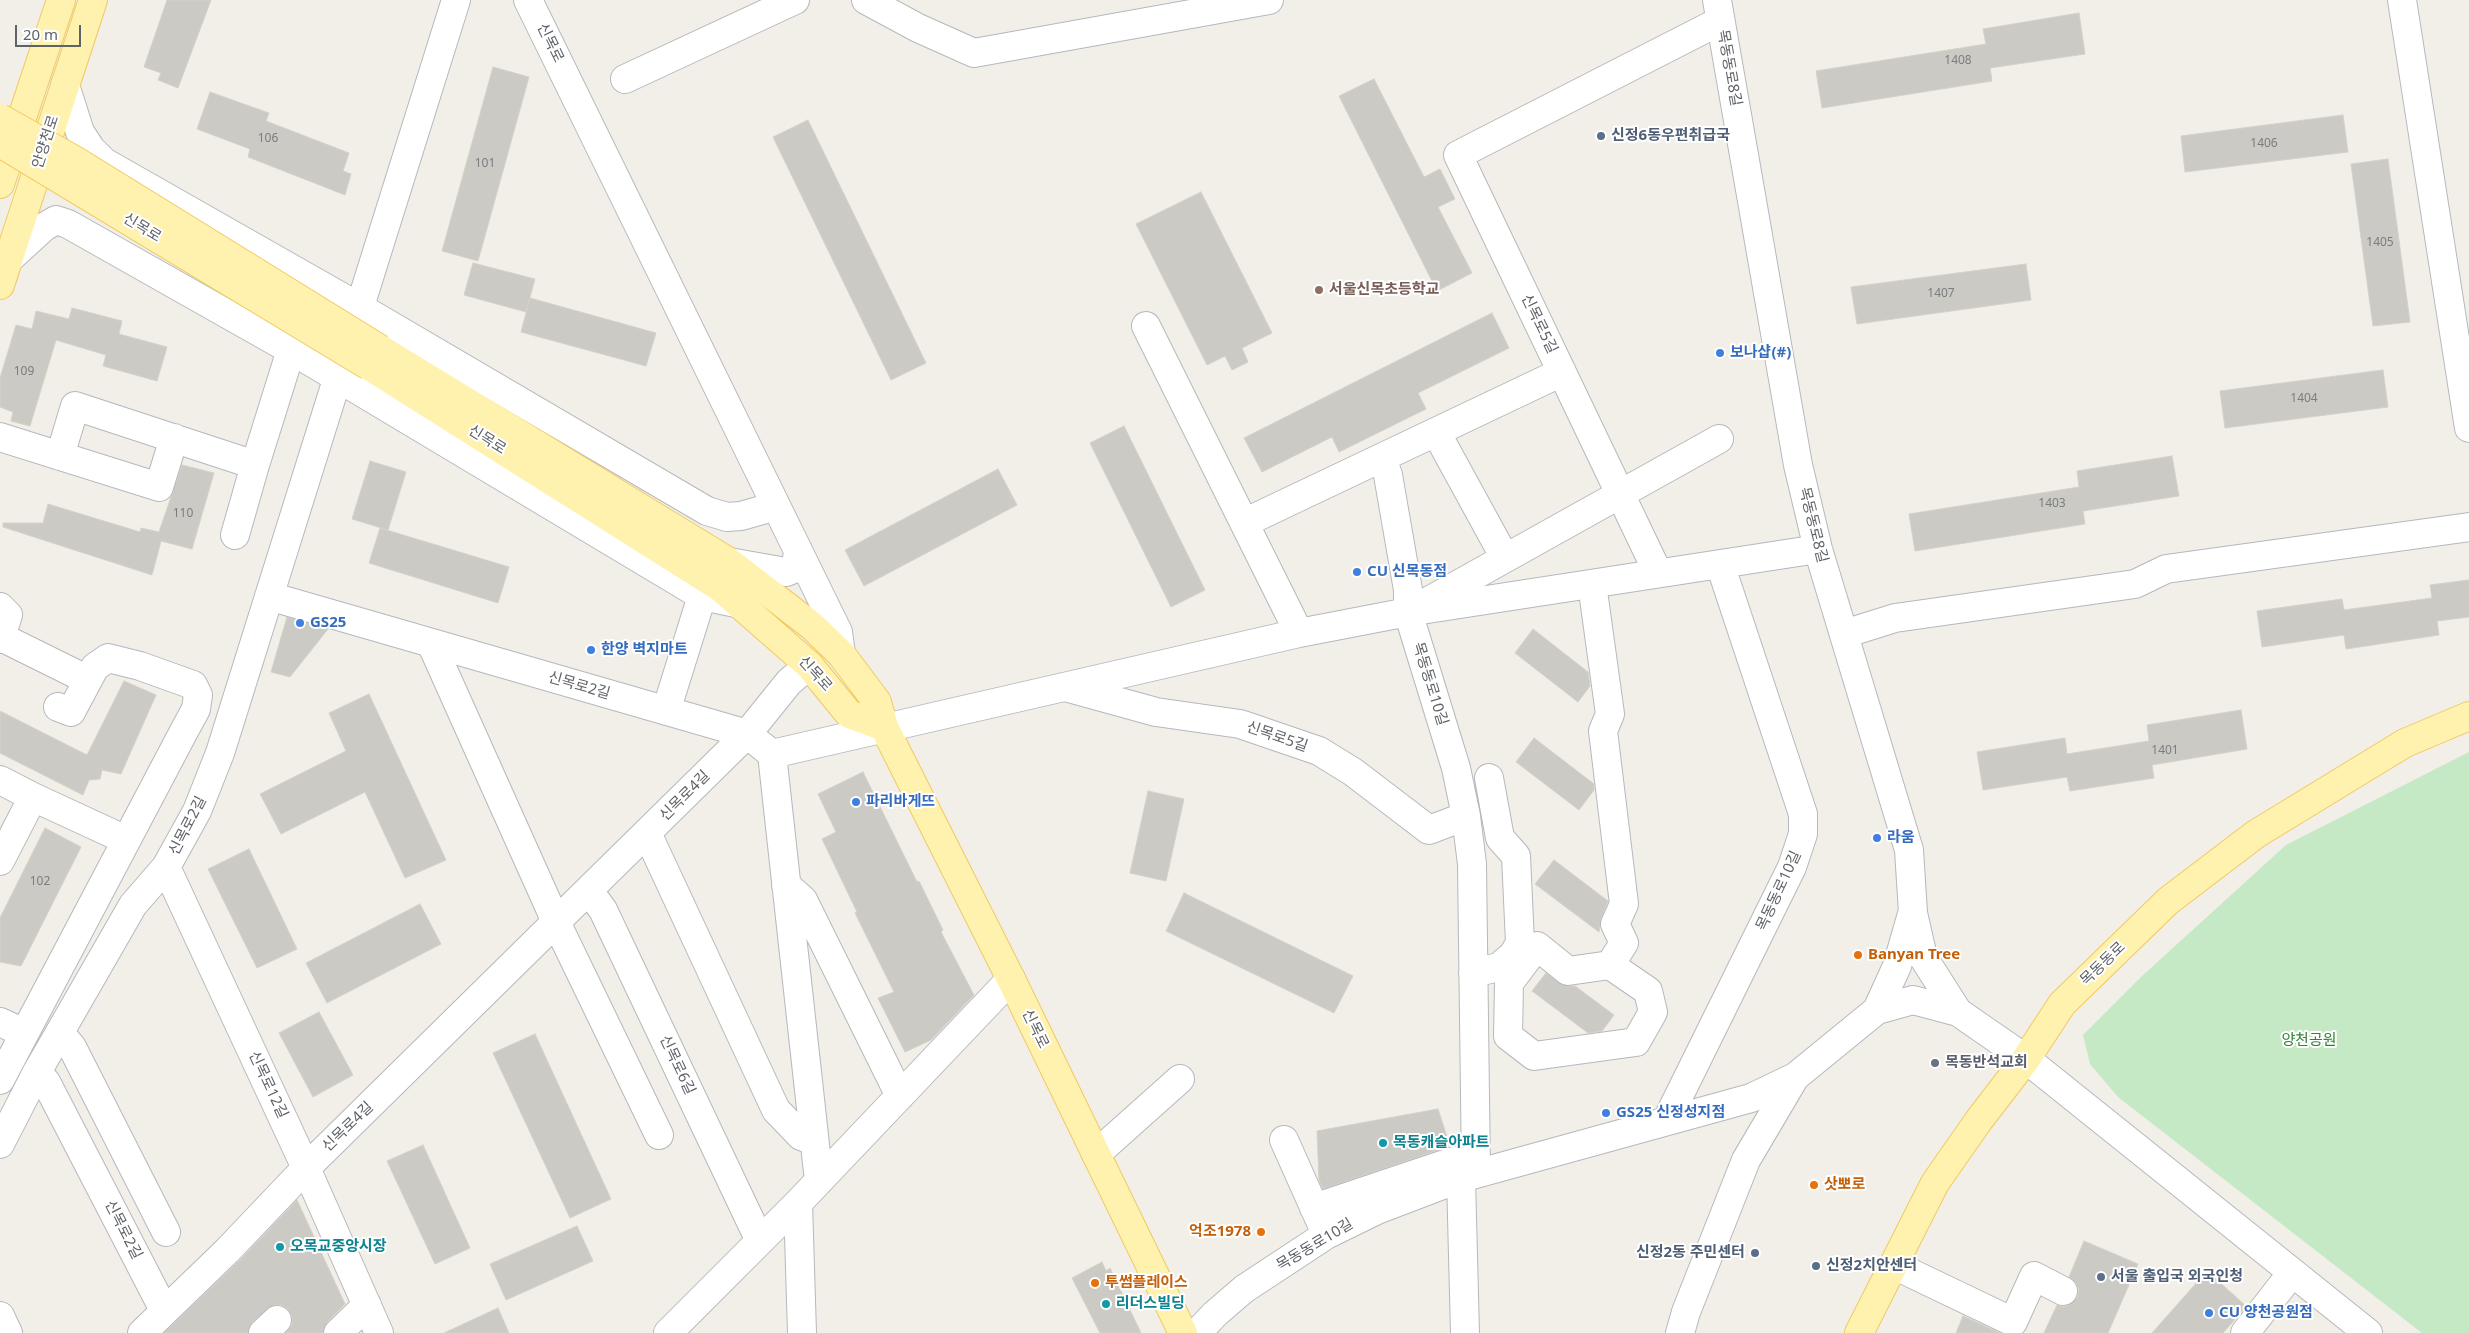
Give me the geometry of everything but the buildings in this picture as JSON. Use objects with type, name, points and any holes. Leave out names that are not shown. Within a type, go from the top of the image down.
[{"type":"main road","name":"안양천로","points":[[0,184],[61,0]]},
{"type":"main road","name":"안양천로","points":[[0,285],[93,0]]},
{"type":"main road","points":[[0,118],[71,171]]},
{"type":"main road","points":[[0,143],[71,171]]},
{"type":"main road","name":"신목로","points":[[71,171],[374,357],[729,562],[812,626],[841,654],[876,702],[884,727],[1011,979],[1183,1333]]},
{"type":"main road","name":"신목로","points":[[374,357],[721,588],[736,603],[809,664],[849,714],[884,727]]},
{"type":"main road","name":"목동동로","points":[[1859,1333],[1936,1183],[1978,1120],[2026,1059],[2062,1004],[2168,902],[2256,834],[2405,743],[2469,716]]},
{"type":"street","name":"신목로2길","points":[[0,1144],[37,1072],[134,905],[166,867],[197,811],[220,753],[336,377],[456,0]]},
{"type":"street","name":"신목로","points":[[528,0],[838,632],[841,654]]},
{"type":"street","points":[[625,79],[795,0]]},
{"type":"street","points":[[866,0],[918,28],[974,53],[1269,0]]},
{"type":"street","points":[[2402,0],[2469,428]]},
{"type":"street","name":"목동동로8길","points":[[1458,156],[1719,11],[1798,465],[1818,549],[1909,850],[1912,913],[1922,957],[1958,1012]]},
{"type":"street","points":[[65,85],[80,132],[91,149],[104,162],[141,181],[708,511],[727,517],[741,516],[776,506]]},
{"type":"street","name":"신목로5길","points":[[1458,156],[1658,573]]},
{"type":"street","points":[[118,251],[117,216],[122,202],[141,181]]},
{"type":"street","points":[[8,260],[44,227],[56,220],[68,224],[291,350],[702,596],[736,603]]},
{"type":"street","points":[[1146,326],[1299,633]]},
{"type":"street","points":[[234,535],[291,350]]},
{"type":"street","points":[[1244,523],[1562,372]]},
{"type":"street","points":[[60,456],[75,406],[166,452],[255,465]]},
{"type":"street","points":[[1436,432],[1505,558]]},
{"type":"street","points":[[0,437],[159,487],[166,452]]},
{"type":"street","points":[[1620,493],[1719,439]]},
{"type":"street","points":[[1382,458],[1388,474],[1408,590],[1408,612]]},
{"type":"street","name":"신목로5길","points":[[1408,612],[1620,493]]},
{"type":"street","points":[[1844,634],[1895,618],[2135,584],[2166,569],[2469,527]]},
{"type":"street","name":"신목로5길","points":[[884,727],[1299,633],[1408,612],[1818,549]]},
{"type":"street","points":[[729,562],[786,572],[796,568],[798,550]]},
{"type":"street","name":"목동동로10길","points":[[1667,1120],[1792,867],[1803,834],[1803,814],[1720,564]]},
{"type":"street","points":[[1592,584],[1610,714],[1603,731],[1624,904],[1615,924],[1624,943],[1610,965],[1568,971],[1537,946],[1509,983],[1508,1036],[1534,1056],[1636,1042],[1653,1012],[1648,991],[1610,965]]},
{"type":"street","name":"신목로2길","points":[[269,596],[746,734],[772,754]]},
{"type":"street","points":[[666,711],[702,596]]},
{"type":"street","points":[[0,607],[8,615],[1,638],[88,680]]},
{"type":"street","name":"목동동로10길","points":[[1408,612],[1456,768],[1466,816],[1472,864],[1473,973],[1469,1175]]},
{"type":"street","points":[[431,643],[557,924],[659,1135]]},
{"type":"street","points":[[0,1080],[12,1028],[126,840],[196,709],[198,695],[193,685],[140,666],[108,658],[95,667],[71,712],[58,707]]},
{"type":"street","name":"신목로4길","points":[[142,1333],[227,1252],[306,1168],[589,892],[746,734],[789,682],[809,664]]},
{"type":"street","name":"신목로5길","points":[[1065,687],[1156,712],[1240,724],[1319,751],[1353,772],[1428,830],[1466,816]]},
{"type":"street","points":[[819,1181],[772,754],[884,727]]},
{"type":"street","points":[[1473,973],[1499,967],[1514,955],[1520,944],[1516,856],[1500,838],[1489,778]]},
{"type":"street","points":[[0,861],[14,792],[126,840]]},
{"type":"street","points":[[647,833],[776,1110],[802,1136],[814,1141]]},
{"type":"street","name":"신목로12길","points":[[166,867],[306,1168],[379,1333]]},
{"type":"street","points":[[786,885],[803,900],[900,1096]]},
{"type":"street","name":"신목로6길","points":[[589,892],[603,910],[760,1241]]},
{"type":"street","points":[[1877,1010],[1897,966],[1912,913]]},
{"type":"street","points":[[668,1333],[798,1203],[1011,979]]},
{"type":"street","name":"목동동로10길","points":[[1197,1333],[1215,1314],[1244,1289],[1326,1235],[1377,1210],[1469,1175],[1750,1098],[1795,1078],[1877,1010],[1913,1000],[1958,1012],[2026,1059],[2368,1333]]},
{"type":"street","points":[[60,1033],[72,1047],[166,1232]]},
{"type":"street","name":"신목로2길","points":[[37,1072],[46,1082],[164,1310]]},
{"type":"street","points":[[1680,1333],[1686,1312],[1746,1160],[1795,1078]]},
{"type":"street","points":[[1096,1154],[1180,1079]]},
{"type":"street","points":[[1284,1140],[1326,1235]]},
{"type":"street","points":[[1314,1208],[1345,1188],[1454,1160],[1469,1175],[1465,1333]]},
{"type":"street","points":[[798,1203],[802,1333]]},
{"type":"street","points":[[1894,1265],[2013,1322],[2034,1276],[2063,1291]]},
{"type":"street","points":[[2245,1333],[2292,1272]]},
{"type":"street","points":[[338,1333],[367,1305]]},
{"type":"street","points":[[0,1316],[8,1333]]},
{"type":"green space","name":"양천공원","points":[[2469,752],[2469,1333],[2422,1333],[2118,1097],[2090,1064],[2083,1035],[2141,977],[2286,845]]},
{"type":"place","name":"신정6동우편취급국","points":[[1601,136]]},
{"type":"place","name":"서울신목초등학교","points":[[1319,290]]},
{"type":"place","name":"보나샵(#)","points":[[1720,353]]},
{"type":"place","name":"CU 신목동점","points":[[1357,572]]},
{"type":"place","name":"GS25","points":[[300,623]]},
{"type":"place","name":"한양 벽지마트","points":[[591,650]]},
{"type":"place","name":"파리바게뜨","points":[[856,802]]},
{"type":"place","name":"라움","points":[[1877,838]]},
{"type":"place","name":"Banyan Tree","points":[[1858,955]]},
{"type":"place","name":"목동반석교회","points":[[1935,1063]]},
{"type":"place","name":"GS25 신정성지점","points":[[1606,1113]]},
{"type":"place","name":"목동캐슬아파트","points":[[1383,1143]]},
{"type":"place","name":"삿뽀로","points":[[1814,1185]]},
{"type":"place","name":"억조1978","points":[[1261,1232]]},
{"type":"place","name":"오목교중앙시장","points":[[280,1247]]},
{"type":"place","name":"신정2동 주민센터","points":[[1755,1253]]},
{"type":"place","name":"신정2치안센터","points":[[1816,1266]]},
{"type":"place","name":"서울 출입국 외국인청","points":[[2101,1277]]},
{"type":"place","name":"투썸플레이스","points":[[1095,1283]]},
{"type":"place","name":"리더스빌딩","points":[[1106,1304]]},
{"type":"place","name":"CU 양천공원점","points":[[2209,1313]]}]
